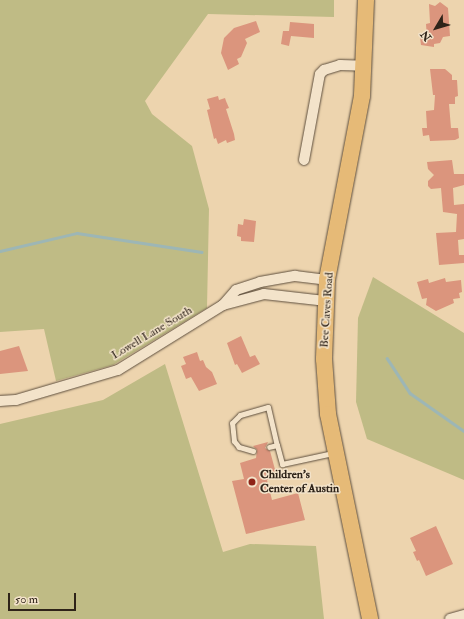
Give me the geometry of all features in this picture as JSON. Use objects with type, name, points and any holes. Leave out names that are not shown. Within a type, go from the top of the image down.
[{"type":"main road","name":"Bee Caves Road","points":[[366,0],[362,96],[327,280],[325,301],[324,359],[328,414],[370,619]]},
{"type":"street","points":[[304,160],[320,74],[324,70],[340,65],[364,66]]},
{"type":"street","name":"Lowell Lane South","points":[[223,305],[236,290],[260,282],[295,276],[327,280]]},
{"type":"street","name":"Lowell Lane South","points":[[0,401],[16,400],[118,370],[223,305],[264,294],[325,301]]},
{"type":"street","points":[[450,619],[464,615]]},
{"type":"lane","points":[[253,451],[239,447],[234,441],[232,423],[240,415],[268,407],[276,445],[282,464],[336,452]]},
{"type":"lane","points":[[269,447],[276,445]]},
{"type":"shaded area","points":[[0,0],[334,0],[334,17],[208,14],[145,101],[152,114],[192,146],[209,209],[207,308],[113,365],[56,381],[44,329],[0,332]]},
{"type":"shaded area","points":[[373,277],[464,333],[464,480],[367,439],[356,402],[358,318]]},
{"type":"shaded area","points":[[165,364],[223,552],[250,544],[316,546],[324,619],[0,619],[0,424],[103,400]]},
{"type":"building","points":[[440,2],[448,8],[450,36],[443,37],[440,43],[434,44],[434,47],[421,45],[420,37],[427,38],[426,24],[430,23],[429,4],[435,6]]},
{"type":"building","points":[[256,21],[260,32],[245,39],[247,43],[241,57],[237,59],[239,64],[228,70],[221,53],[224,38],[234,28]]},
{"type":"building","points":[[290,22],[314,24],[314,38],[291,36],[289,46],[281,44],[283,31],[289,31]]},
{"type":"building","points":[[430,69],[445,69],[452,75],[452,80],[457,80],[458,96],[455,97],[455,104],[449,104],[451,128],[458,128],[459,138],[455,140],[430,141],[429,135],[423,136],[422,128],[427,128],[426,111],[434,110],[435,95],[433,95]]},
{"type":"building","points":[[218,96],[219,100],[225,98],[229,108],[226,109],[235,140],[227,143],[226,140],[218,144],[216,138],[214,139],[207,110],[210,109],[207,99]]},
{"type":"building","points":[[452,160],[454,174],[464,174],[464,185],[453,188],[454,205],[464,204],[464,239],[458,240],[459,255],[464,255],[464,263],[439,265],[436,233],[456,232],[457,214],[443,212],[441,188],[431,189],[428,186],[428,181],[434,175],[428,169],[427,162]]},
{"type":"building","points":[[244,219],[256,221],[254,242],[241,241],[241,237],[237,236],[238,224],[243,225]]},
{"type":"building","points":[[445,278],[446,282],[461,280],[462,292],[459,293],[460,298],[453,299],[454,303],[436,311],[426,305],[427,298],[422,299],[417,282],[428,279],[429,283]]},
{"type":"building","points":[[241,336],[250,357],[255,355],[260,364],[242,373],[237,364],[235,365],[227,343]]},
{"type":"building","points":[[19,346],[28,371],[0,374],[0,351]]},
{"type":"building","points":[[197,352],[200,361],[203,360],[206,367],[212,372],[217,384],[199,391],[191,377],[186,379],[181,366],[186,364],[183,357]]},
{"type":"building","points":[[268,442],[265,448],[270,451],[277,477],[267,480],[272,500],[298,493],[305,520],[246,534],[232,481],[244,479],[240,463],[256,458],[257,450],[253,446]]},
{"type":"building","points":[[436,526],[453,564],[426,576],[419,560],[417,561],[413,552],[416,551],[410,538]]},
{"type":"waterway","points":[[0,251],[77,233],[202,252]]},
{"type":"waterway","points":[[387,358],[410,393],[464,431]]},
{"type":"place","name":"Children's Center of Austin","points":[[252,482]]}]
